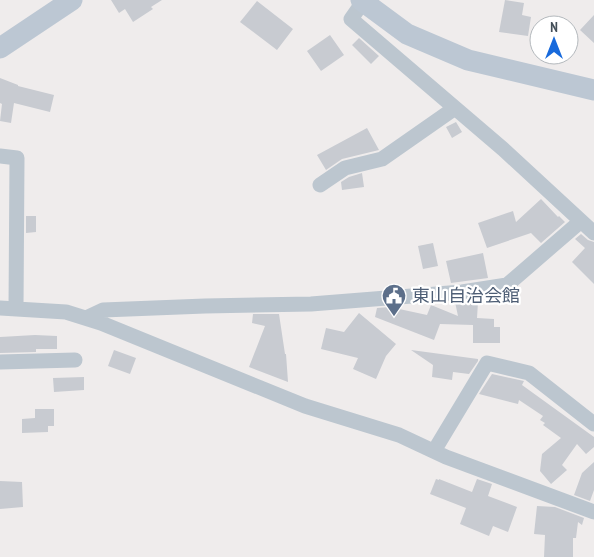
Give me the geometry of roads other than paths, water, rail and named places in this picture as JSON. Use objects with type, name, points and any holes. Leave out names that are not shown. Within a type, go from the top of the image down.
[{"type":"main road","points":[[0,48],[72,0]]},
{"type":"main road","points":[[362,1],[407,34],[468,60],[594,90]]},
{"type":"street","points":[[362,1],[351,19],[503,149],[594,233]]},
{"type":"street","points":[[320,185],[345,168],[382,159],[455,108]]},
{"type":"street","points":[[0,156],[17,158],[16,309]]},
{"type":"street","points":[[86,318],[103,310],[311,304],[462,292],[507,285],[581,221]]},
{"type":"street","points":[[0,308],[66,312],[101,323],[305,406],[399,435],[446,458],[591,507]]},
{"type":"street","points":[[0,362],[75,360]]},
{"type":"street","points":[[434,451],[487,364],[529,374],[594,424]]},
{"type":"place","name":"東山自治会館","points":[[394,317]]}]
